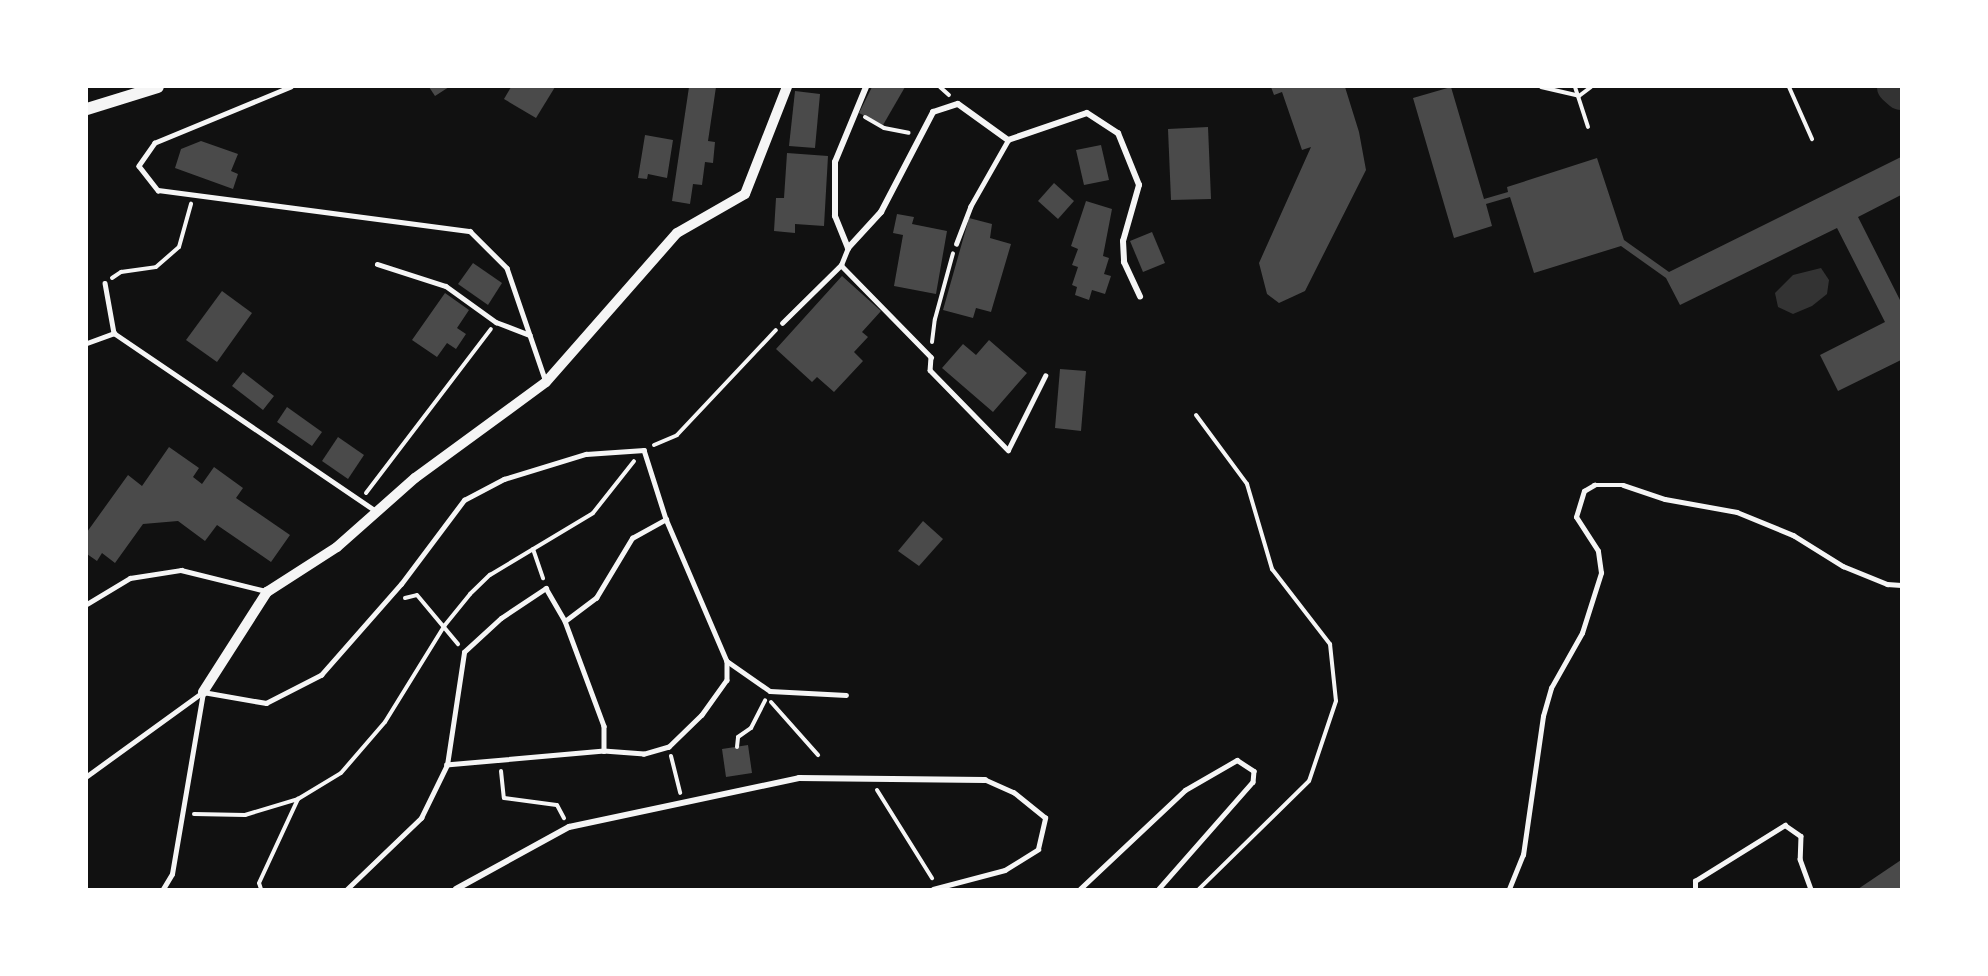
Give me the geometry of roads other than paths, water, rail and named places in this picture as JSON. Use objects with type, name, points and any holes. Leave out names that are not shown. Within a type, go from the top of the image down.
[{"type":"main road","points":[[87,109],[158,87]]},
{"type":"street","points":[[203,692],[267,592],[337,547],[415,477],[546,382],[676,233],[746,194],[787,87]]},
{"type":"street","points":[[866,87],[854,111],[835,162],[836,216],[848,248],[881,212],[933,111],[958,104],[1008,140],[1087,113],[1118,133],[1139,185],[1123,241],[1124,262],[1140,297]]},
{"type":"street","points":[[456,889],[569,826],[682,805],[799,778],[985,780]]},
{"type":"lane","points":[[291,87],[155,143],[139,166],[158,190],[470,231],[507,268],[546,382]]},
{"type":"lane","points":[[956,244],[969,207],[1008,140]]},
{"type":"lane","points":[[782,323],[841,265],[848,248]]},
{"type":"lane","points":[[377,264],[446,286],[496,322],[530,335]]},
{"type":"lane","points":[[841,265],[931,357],[930,370],[1008,450],[1045,376]]},
{"type":"lane","points":[[105,283],[114,333],[376,512]]},
{"type":"lane","points":[[87,343],[114,333]]},
{"type":"lane","points":[[87,776],[203,692],[266,703],[321,675],[385,602],[465,500],[504,479],[586,454],[644,450],[666,519],[727,661],[727,680],[702,715],[669,747],[644,754],[604,751],[501,762],[447,765]]},
{"type":"lane","points":[[1509,889],[1523,855],[1543,716],[1551,688],[1582,633],[1601,573],[1598,551],[1576,517],[1584,491],[1594,485],[1623,485],[1665,499],[1737,512],[1793,535],[1843,566],[1887,584],[1901,585]]},
{"type":"lane","points":[[564,621],[596,598],[632,538],[666,519]]},
{"type":"lane","points":[[87,604],[130,578],[182,570],[267,592]]},
{"type":"lane","points":[[347,889],[421,818],[447,765],[464,652],[501,618],[546,588],[564,621],[604,726],[604,751]]},
{"type":"lane","points":[[727,661],[770,691],[846,695]]},
{"type":"lane","points":[[163,889],[172,874],[203,692]]},
{"type":"lane","points":[[1080,889],[1185,790],[1237,760],[1254,771],[1253,782],[1159,889]]},
{"type":"lane","points":[[935,888],[1005,870],[1038,849],[1045,818],[1014,793],[985,780]]},
{"type":"lane","points":[[1695,889],[1695,881],[1785,825],[1801,836],[1800,859],[1811,889]]},
{"type":"waterway","points":[[1894,87],[1901,93]]}]
